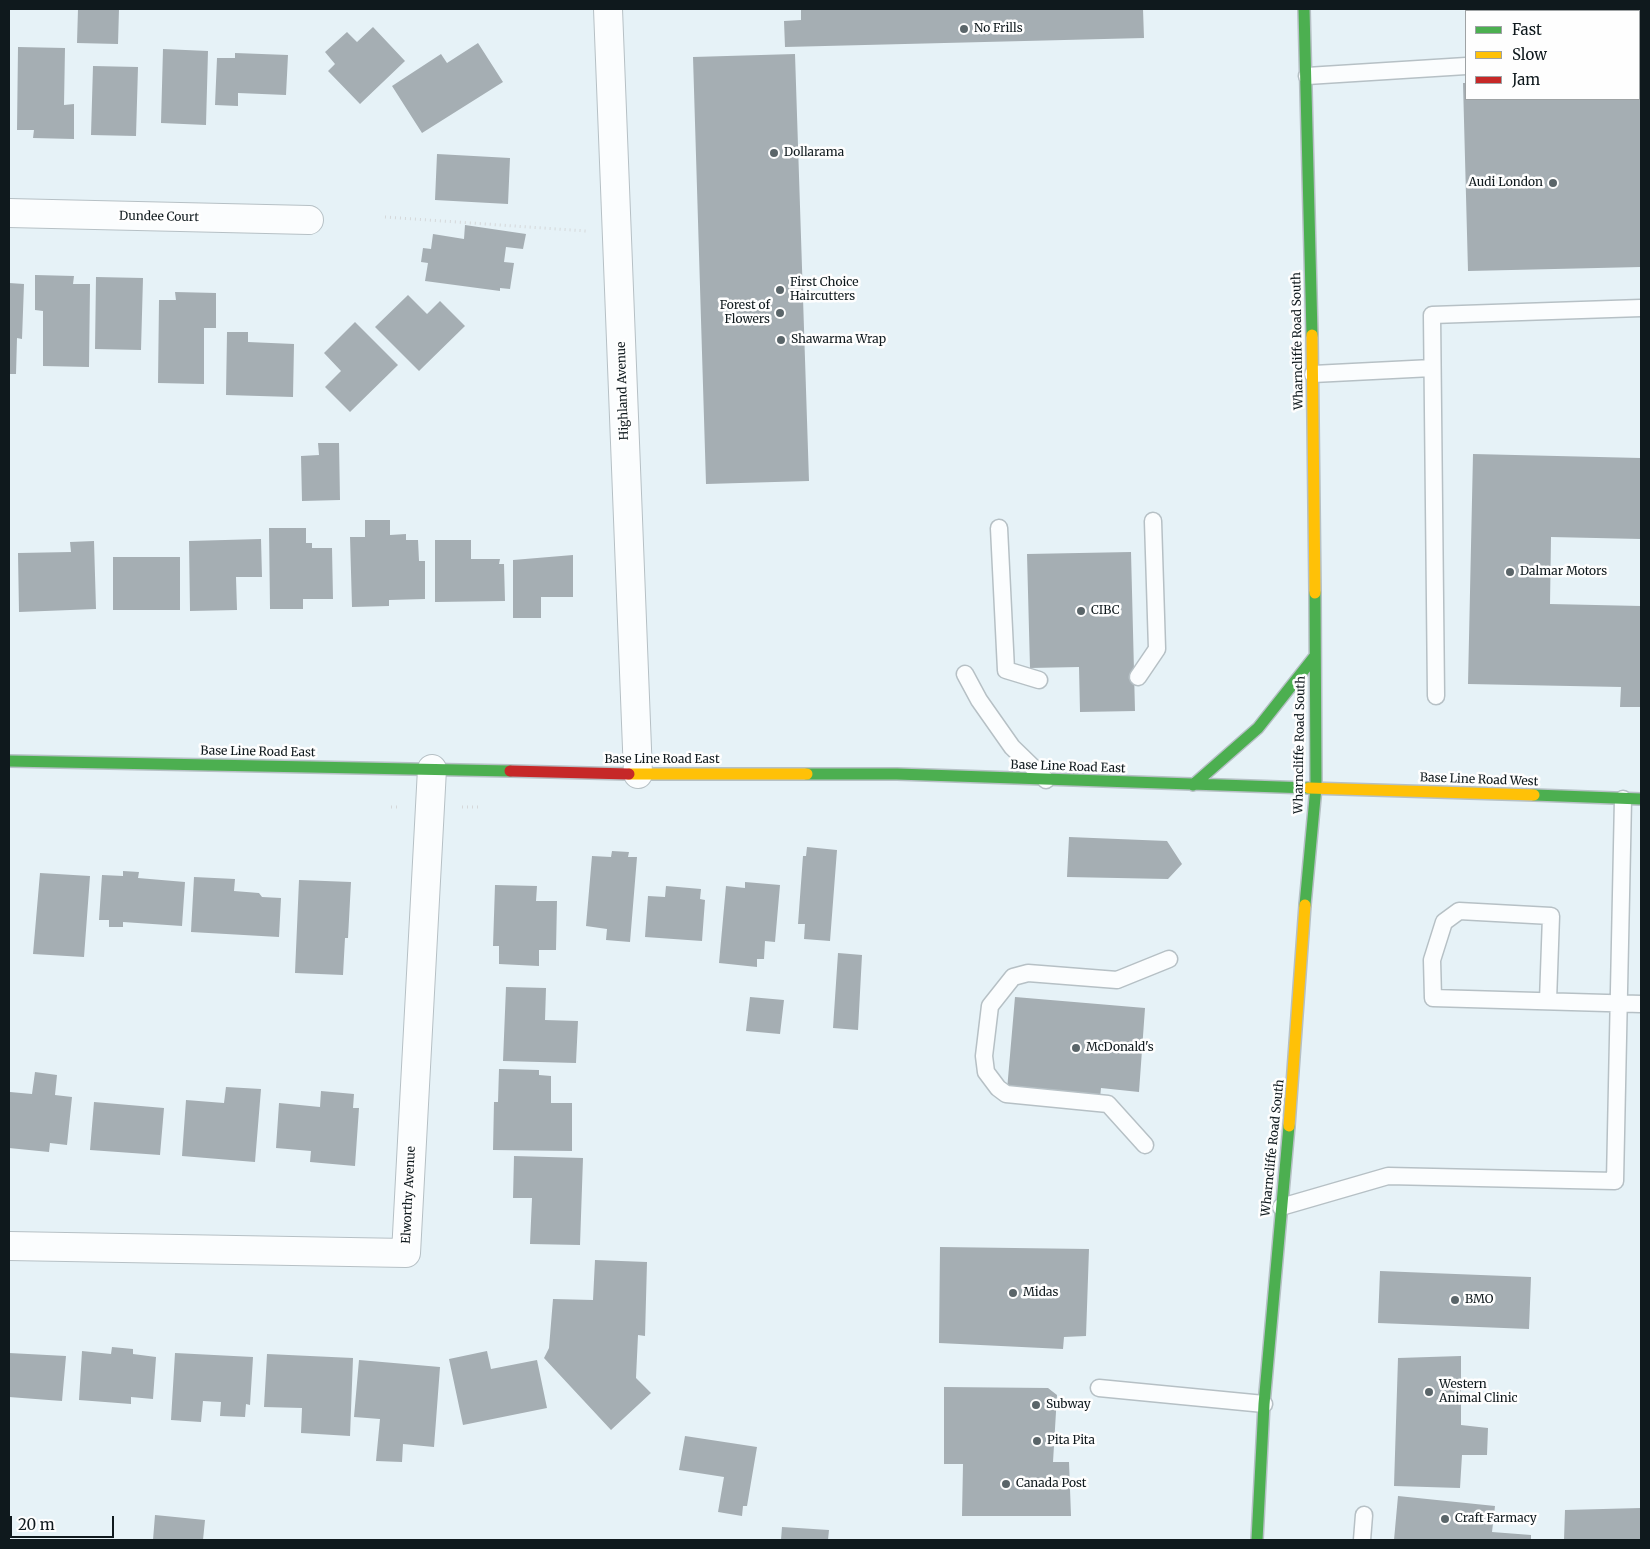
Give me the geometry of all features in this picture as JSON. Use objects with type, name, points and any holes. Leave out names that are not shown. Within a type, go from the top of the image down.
[{"type":"main road","name":"Wharncliffe Road South","points":[[1257,1540],[1264,1404],[1292,1092],[1300,966],[1316,787],[1313,374],[1304,9]]},
{"type":"main road","points":[[1193,785],[1258,728],[1314,656]]},
{"type":"main road","name":"Base Line Road East","points":[[9,761],[638,774],[897,774],[1193,785],[1316,787]]},
{"type":"main road","name":"Base Line Road West","points":[[1316,787],[1641,799]]},
{"type":"street","name":"Highland Avenue","points":[[608,9],[638,774]]},
{"type":"street","name":"Dundee Court","points":[[9,213],[309,220]]},
{"type":"street","name":"Elworthy Avenue","points":[[9,1246],[406,1254],[432,769]]},
{"type":"lane","points":[[1307,76],[1465,66]]},
{"type":"lane","points":[[1436,696],[1432,315],[1641,308]]},
{"type":"lane","points":[[1313,374],[1432,368]]},
{"type":"lane","points":[[1138,677],[1157,649],[1154,521]]},
{"type":"lane","points":[[999,528],[1006,670],[1039,680]]},
{"type":"lane","points":[[965,674],[979,700],[1012,747],[1046,780]]},
{"type":"lane","points":[[1281,1207],[1388,1176],[1615,1181],[1623,799]]},
{"type":"lane","points":[[1548,1001],[1551,916],[1459,912],[1444,922],[1432,960],[1433,998],[1641,1004]]},
{"type":"lane","points":[[1145,1146],[1108,1104],[1006,1094],[998,1088],[986,1072],[984,1056],[990,1006],[1013,977],[1028,973],[1117,980],[1169,959]]},
{"type":"lane","points":[[1099,1388],[1264,1404]]},
{"type":"lane","points":[[1362,1540],[1364,1515]]},
{"type":"path","points":[[385,217],[617,234]]},
{"type":"building","points":[[78,9],[119,9],[118,44],[77,43]]},
{"type":"building","name":"No Frills","points":[[801,9],[1143,9],[1144,38],[785,47],[784,21],[801,20]]},
{"type":"building","points":[[373,27],[405,61],[360,104],[328,71],[335,64],[325,52],[347,32],[357,42]]},
{"type":"building","points":[[478,43],[503,82],[422,133],[392,86],[441,54],[447,63]]},
{"type":"building","name":"Audi London","points":[[1641,43],[1641,267],[1468,271],[1463,83],[1465,83],[1465,100],[1640,100]]},
{"type":"building","points":[[18,47],[65,48],[64,105],[74,104],[74,139],[33,138],[34,130],[17,130]]},
{"type":"building","points":[[163,49],[208,51],[206,125],[161,123]]},
{"type":"building","points":[[235,53],[288,55],[286,95],[238,93],[238,106],[215,105],[217,58],[235,58]]},
{"type":"building","points":[[795,54],[809,481],[706,484],[693,57]]},
{"type":"building","points":[[93,66],[138,67],[136,136],[91,135]]},
{"type":"building","points":[[437,154],[510,158],[508,204],[435,200]]},
{"type":"building","points":[[465,225],[526,234],[523,249],[506,247],[504,262],[514,263],[510,289],[500,288],[500,291],[425,281],[428,263],[421,262],[423,248],[431,249],[433,234],[464,239]]},
{"type":"building","points":[[35,275],[74,276],[73,284],[90,284],[89,367],[43,366],[43,311],[35,310]]},
{"type":"building","points":[[96,277],[143,278],[141,350],[95,349]]},
{"type":"building","points":[[9,283],[24,284],[22,339],[17,338],[16,374],[9,374]]},
{"type":"building","points":[[175,292],[216,293],[216,328],[204,328],[204,384],[158,383],[159,300],[176,300]]},
{"type":"building","points":[[408,295],[427,314],[440,301],[465,326],[419,371],[375,327]]},
{"type":"building","points":[[355,322],[398,365],[350,412],[325,387],[341,371],[324,353]]},
{"type":"building","points":[[227,332],[248,332],[248,342],[294,344],[293,397],[226,395]]},
{"type":"building","points":[[318,443],[339,443],[340,500],[302,501],[301,456],[319,455]]},
{"type":"building","name":"Dalmar Motors","points":[[1473,454],[1641,458],[1641,539],[1551,537],[1550,604],[1641,606],[1641,707],[1620,707],[1621,687],[1468,684]]},
{"type":"building","points":[[365,520],[390,520],[390,535],[406,534],[406,540],[418,540],[419,561],[425,561],[425,599],[389,600],[389,606],[352,607],[350,537],[365,537]]},
{"type":"building","points":[[269,528],[306,528],[306,543],[312,543],[312,548],[332,548],[333,599],[303,599],[303,609],[270,609]]},
{"type":"building","points":[[261,539],[262,577],[236,577],[237,610],[190,611],[189,541]]},
{"type":"building","points":[[435,540],[471,540],[471,559],[500,559],[499,564],[504,564],[505,601],[435,602]]},
{"type":"building","points":[[94,541],[96,609],[19,612],[18,553],[71,552],[70,542]]},
{"type":"building","name":"CIBC","points":[[1131,552],[1135,711],[1080,712],[1079,667],[1030,668],[1027,554]]},
{"type":"building","points":[[573,555],[573,597],[541,597],[541,618],[513,618],[513,560]]},
{"type":"building","points":[[113,557],[180,557],[180,610],[113,610]]},
{"type":"building","points":[[1069,837],[1167,841],[1182,864],[1168,879],[1067,877]]},
{"type":"building","points":[[807,847],[837,850],[830,941],[804,939],[805,924],[798,924],[803,856],[806,856]]},
{"type":"building","points":[[612,851],[629,852],[628,857],[637,857],[630,942],[606,940],[607,929],[586,926],[592,856],[611,857]]},
{"type":"building","points":[[123,871],[139,872],[138,878],[185,882],[182,926],[123,922],[123,927],[109,927],[109,920],[99,920],[102,875],[123,876]]},
{"type":"building","points":[[40,873],[90,876],[84,957],[33,954]]},
{"type":"building","points":[[194,877],[235,879],[234,891],[259,893],[262,897],[281,898],[279,937],[191,932]]},
{"type":"building","points":[[299,880],[351,882],[348,938],[345,938],[343,975],[295,973]]},
{"type":"building","points":[[745,882],[780,885],[775,942],[765,941],[764,959],[757,959],[757,967],[719,963],[726,886],[745,888]]},
{"type":"building","points":[[495,885],[537,886],[536,901],[557,901],[556,950],[539,950],[539,966],[499,964],[499,946],[493,946]]},
{"type":"building","points":[[666,886],[701,889],[700,899],[705,900],[702,941],[645,937],[648,896],[665,897]]},
{"type":"building","points":[[838,953],[862,955],[858,1030],[833,1028]]},
{"type":"building","points":[[506,987],[546,988],[545,1020],[578,1021],[576,1063],[503,1061]]},
{"type":"building","points":[[750,997],[784,1000],[780,1034],[746,1031]]},
{"type":"building","name":"McDonald's","points":[[1015,997],[1145,1008],[1139,1092],[1101,1088],[1100,1098],[1007,1090]]},
{"type":"building","points":[[499,1069],[539,1070],[539,1075],[551,1076],[551,1103],[572,1103],[572,1151],[493,1150],[494,1102],[498,1102]]},
{"type":"building","points":[[35,1072],[57,1075],[55,1095],[72,1097],[67,1145],[50,1143],[49,1152],[9,1148],[10,1092],[32,1094]]},
{"type":"building","points":[[226,1087],[261,1089],[255,1162],[182,1156],[186,1100],[224,1103]]},
{"type":"building","points":[[321,1091],[354,1094],[353,1108],[359,1108],[355,1166],[310,1162],[311,1151],[276,1148],[279,1103],[320,1107]]},
{"type":"building","points":[[94,1102],[164,1108],[160,1155],[90,1150]]},
{"type":"building","points":[[514,1156],[583,1158],[580,1245],[530,1244],[532,1198],[513,1198]]},
{"type":"building","name":"Midas","points":[[940,1247],[1089,1249],[1086,1336],[1064,1337],[1063,1349],[939,1343]]},
{"type":"building","points":[[595,1260],[647,1262],[645,1336],[638,1335],[636,1378],[651,1393],[611,1430],[544,1358],[549,1348],[553,1299],[593,1300]]},
{"type":"building","name":"BMO","points":[[1380,1271],[1531,1277],[1529,1329],[1378,1323]]},
{"type":"building","points":[[112,1347],[133,1349],[133,1354],[156,1357],[153,1399],[131,1397],[131,1404],[79,1400],[82,1351],[111,1354]]},
{"type":"building","points":[[487,1351],[491,1369],[537,1360],[547,1408],[463,1425],[449,1359]]},
{"type":"building","points":[[9,1353],[66,1356],[62,1401],[9,1397]]},
{"type":"building","points":[[175,1353],[253,1357],[250,1405],[246,1404],[245,1417],[220,1416],[221,1402],[203,1401],[201,1422],[171,1420]]},
{"type":"building","points":[[267,1354],[353,1358],[350,1436],[301,1433],[302,1408],[264,1407]]},
{"type":"building","name":"Western Animal Clinic","points":[[1461,1356],[1461,1425],[1488,1428],[1487,1455],[1462,1455],[1460,1488],[1394,1486],[1398,1358]]},
{"type":"building","points":[[359,1360],[440,1367],[434,1447],[403,1444],[402,1462],[376,1461],[380,1419],[354,1417]]},
{"type":"building","points":[[944,1387],[1048,1388],[1057,1395],[1053,1462],[1069,1462],[1071,1516],[962,1516],[963,1464],[944,1464]]},
{"type":"building","points":[[685,1436],[757,1447],[747,1506],[743,1506],[742,1516],[718,1512],[724,1477],[679,1470]]},
{"type":"building","name":"Craft Farmacy","points":[[1398,1496],[1495,1506],[1492,1532],[1531,1535],[1531,1540],[1394,1540]]},
{"type":"building","points":[[1641,1508],[1641,1540],[1564,1540],[1565,1510]]},
{"type":"building","points":[[155,1515],[205,1520],[203,1540],[153,1540]]},
{"type":"building","points":[[782,1527],[829,1530],[828,1540],[781,1540]]},
{"type":"traffic: fast","points":[[1304,9],[1312,335]]},
{"type":"traffic: fast","points":[[1305,905],[1316,787],[1315,593]]},
{"type":"traffic: fast","points":[[1193,785],[1258,728],[1315,656]]},
{"type":"traffic: fast","points":[[9,761],[510,771]]},
{"type":"traffic: fast","points":[[807,774],[897,774],[1309,788]]},
{"type":"traffic: fast","points":[[1534,795],[1641,799]]},
{"type":"traffic: fast","points":[[1257,1540],[1264,1404],[1289,1126]]},
{"type":"traffic: slow","points":[[1312,335],[1315,593]]},
{"type":"traffic: slow","points":[[629,774],[807,774]]},
{"type":"traffic: slow","points":[[1309,788],[1534,795]]},
{"type":"traffic: slow","points":[[1289,1126],[1305,905]]},
{"type":"traffic: jam","points":[[510,771],[629,774]]},
{"type":"place","name":"No Frills","points":[[964,29]]},
{"type":"place","name":"Dollarama","points":[[774,153]]},
{"type":"place","name":"Audi London","points":[[1553,183]]},
{"type":"place","name":"First Choice Haircutters","points":[[780,290]]},
{"type":"place","name":"Forest of Flowers","points":[[780,313]]},
{"type":"place","name":"Shawarma Wrap","points":[[781,340]]},
{"type":"place","name":"Dalmar Motors","points":[[1510,572]]},
{"type":"place","name":"CIBC","points":[[1081,611]]},
{"type":"place","name":"McDonald's","points":[[1076,1048]]},
{"type":"place","name":"Midas","points":[[1013,1293]]},
{"type":"place","name":"BMO","points":[[1455,1300]]},
{"type":"place","name":"Western Animal Clinic","points":[[1429,1392]]},
{"type":"place","name":"Subway","points":[[1036,1405]]},
{"type":"place","name":"Pita Pita","points":[[1037,1441]]},
{"type":"place","name":"Canada Post","points":[[1006,1484]]},
{"type":"place","name":"Craft Farmacy","points":[[1445,1519]]}]
